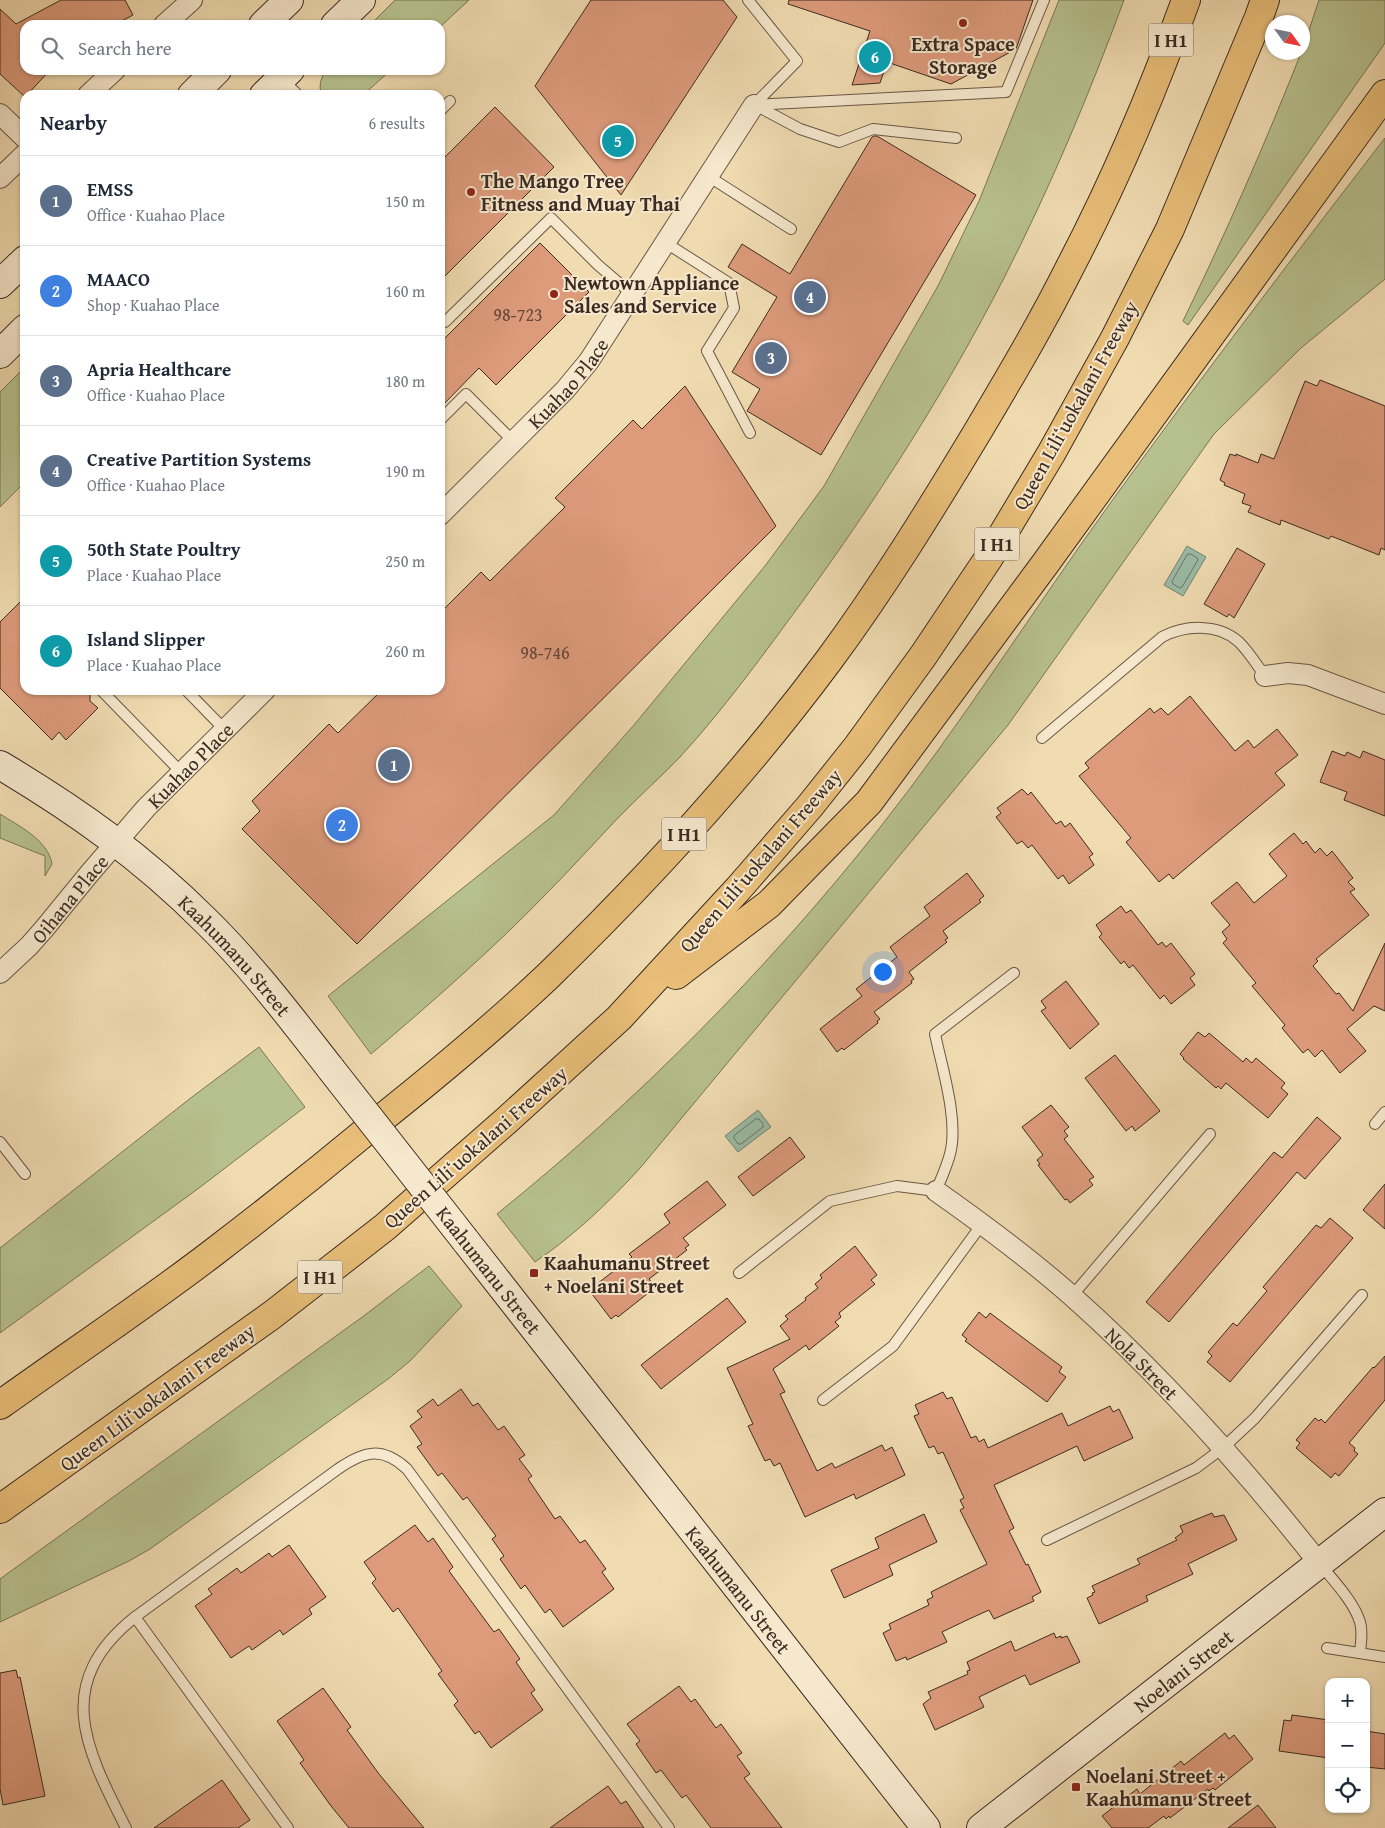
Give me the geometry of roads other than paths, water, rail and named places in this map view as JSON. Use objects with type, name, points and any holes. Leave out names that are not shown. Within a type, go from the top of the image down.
[{"type":"highway","points":[[1156,81],[1173,0]]},
{"type":"highway","name":"I H1","points":[[0,1405],[211,1254],[457,1058],[545,978],[616,909],[701,816],[768,738],[830,659],[886,578],[948,480],[1013,371],[1070,268],[1156,81],[1186,0]]},
{"type":"highway","name":"Queen Liliʻuokalani Freeway","points":[[0,1509],[272,1315],[384,1227],[508,1120],[618,1018],[738,889],[816,798],[857,747],[923,656],[988,559],[1052,452],[1115,338],[1170,229],[1265,0]]},
{"type":"highway","points":[[618,1018],[769,904],[869,802],[1045,564],[1385,94]]},
{"type":"street","points":[[170,20],[192,0]]},
{"type":"street","points":[[268,20],[288,0]]},
{"type":"street","points":[[340,20],[361,0]]},
{"type":"street","points":[[94,90],[110,75]]},
{"type":"street","points":[[197,90],[213,75]]},
{"type":"street","name":"Kuahao Place","points":[[445,511],[565,390],[589,361],[754,105]]},
{"type":"street","points":[[0,114],[20,133]]},
{"type":"street","points":[[0,178],[20,159]]},
{"type":"street","points":[[0,284],[20,265]]},
{"type":"street","points":[[0,354],[20,334]]},
{"type":"street","points":[[1265,676],[1288,673],[1308,675],[1384,701]]},
{"type":"street","name":"Kuahao Place","points":[[117,842],[146,808],[260,695]]},
{"type":"street","name":"Kaahumanu Street","points":[[0,765],[72,809],[153,871],[207,921],[279,1003],[926,1828]]},
{"type":"street","name":"Oihana Place","points":[[0,973],[29,946],[117,842]]},
{"type":"street","name":"Nola Street","points":[[936,1191],[982,1224],[1072,1296],[1136,1356],[1224,1447],[1319,1563]]},
{"type":"street","name":"Noelani Street","points":[[981,1828],[1385,1512]]},
{"type":"lane","points":[[748,0],[797,60],[754,105]]},
{"type":"lane","points":[[754,105],[1006,92],[1044,0]]},
{"type":"lane","points":[[445,106],[450,101]]},
{"type":"lane","points":[[754,105],[800,130],[839,142],[873,129],[956,138]]},
{"type":"lane","points":[[708,176],[791,229]]},
{"type":"lane","points":[[445,322],[551,218],[598,265],[633,294]]},
{"type":"lane","points":[[666,243],[729,283],[734,308],[706,351],[750,433]]},
{"type":"lane","points":[[445,415],[466,394],[514,442]]},
{"type":"lane","points":[[1042,738],[1162,638],[1185,628],[1207,628],[1231,637],[1239,642],[1265,676]]},
{"type":"lane","points":[[107,695],[182,773]]},
{"type":"lane","points":[[191,695],[225,730]]},
{"type":"lane","points":[[739,1273],[830,1201],[897,1186],[936,1191],[951,1153],[953,1130],[935,1034],[1014,973]]},
{"type":"lane","points":[[1374,1124],[1385,1112]]},
{"type":"lane","points":[[1072,1296],[1210,1134]]},
{"type":"lane","points":[[0,1142],[25,1174]]},
{"type":"lane","points":[[823,1400],[893,1346],[982,1224]]},
{"type":"lane","points":[[1047,1540],[1196,1468],[1224,1447],[1255,1418],[1362,1295]]},
{"type":"lane","points":[[126,1828],[92,1757],[85,1729],[84,1705],[87,1680],[99,1655],[121,1628],[135,1617],[353,1459],[366,1454],[378,1453],[388,1456],[407,1469],[669,1828]]},
{"type":"lane","points":[[1319,1563],[1353,1608],[1360,1622],[1362,1635],[1360,1653]]},
{"type":"lane","points":[[135,1617],[288,1828]]},
{"type":"lane","points":[[1327,1648],[1385,1657]]},
{"type":"water","points":[[1187,546],[1206,557],[1183,596],[1164,585]]},
{"type":"water","points":[[758,1110],[771,1127],[738,1152],[725,1136]]},
{"type":"place","name":"Extra Space Storage","points":[[963,23]]},
{"type":"place","name":"Island Slipper","points":[[875,57]]},
{"type":"place","name":"50th State Poultry","points":[[618,141]]},
{"type":"place","name":"The Mango Tree Fitness and Muay Thai","points":[[471,192]]},
{"type":"place","name":"Newtown Appliance Sales and Service","points":[[554,294]]},
{"type":"place","name":"Creative Partition Systems","points":[[810,297]]},
{"type":"place","name":"Apria Healthcare","points":[[771,358]]},
{"type":"place","name":"EMSS","points":[[394,765]]},
{"type":"place","name":"MAACO","points":[[342,825]]},
{"type":"place","name":"Kaahumanu Street + Noelani Street","points":[[534,1273]]},
{"type":"place","name":"Noelani Street + Kaahumanu Street","points":[[1076,1787]]}]
